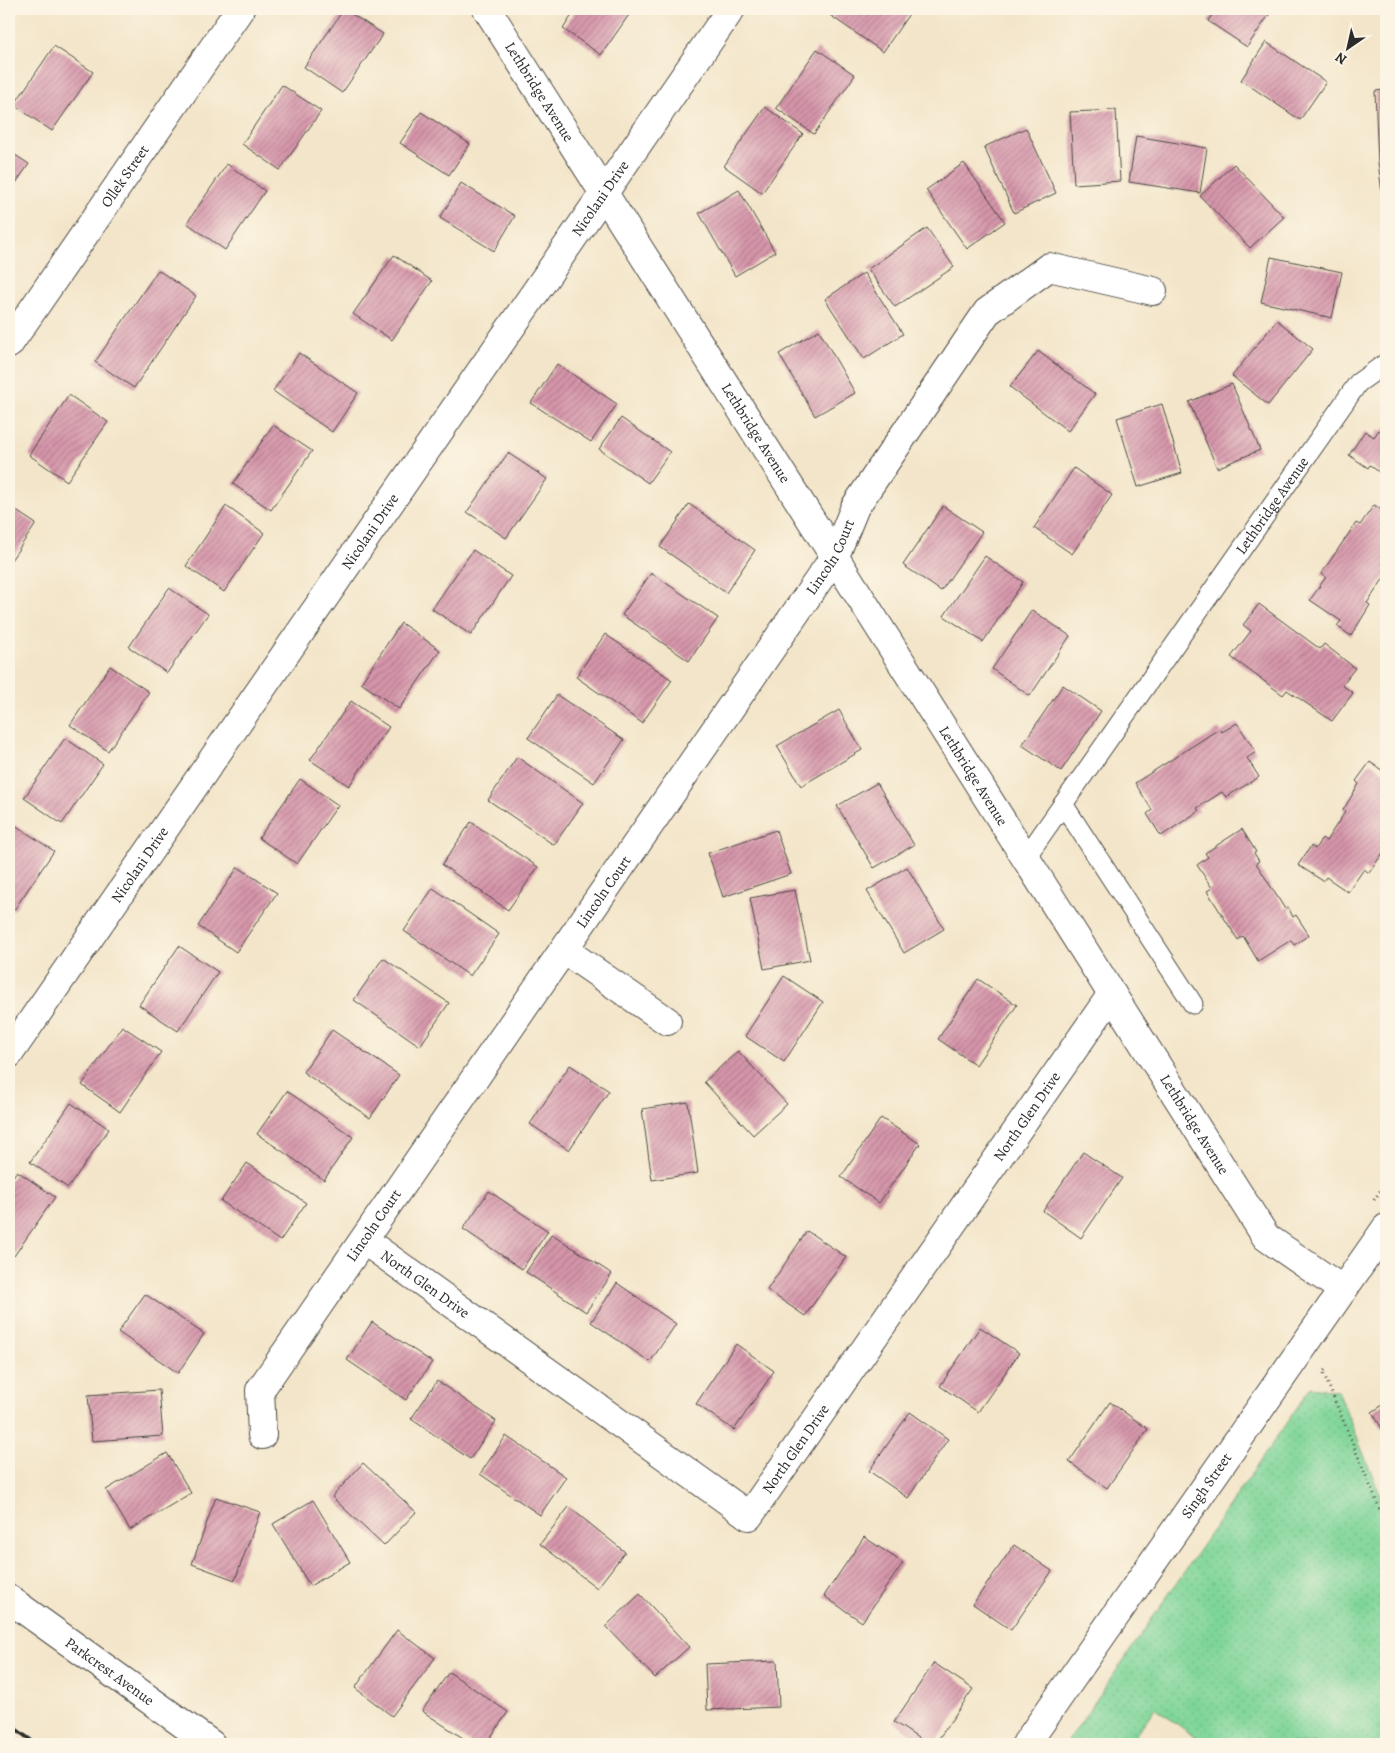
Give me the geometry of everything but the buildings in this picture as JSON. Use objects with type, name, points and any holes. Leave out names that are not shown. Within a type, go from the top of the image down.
[{"type":"street","name":"Ollek Street","points":[[9,344],[240,9]]},
{"type":"street","name":"Lethbridge Avenue","points":[[487,9],[1266,1237],[1343,1290]]},
{"type":"street","name":"Nicolani Drive","points":[[9,1054],[731,9]]},
{"type":"street","name":"Lincoln Court","points":[[262,1435],[260,1390],[365,1241],[835,556],[855,507],[987,312],[1049,267],[1153,291]]},
{"type":"street","points":[[564,950],[667,1021]]},
{"type":"street","name":"North Glen Drive","points":[[365,1241],[749,1516],[1112,994]]},
{"type":"street","name":"Singh Street","points":[[1026,1744],[1386,1228]]},
{"type":"street","name":"Parkcrest Avenue","points":[[9,1599],[211,1744]]},
{"type":"lane","name":"Lethbridge Avenue","points":[[1026,857],[1358,383],[1386,363]]},
{"type":"lane","points":[[1063,804],[1193,1004]]},
{"type":"path","points":[[1329,1364],[1324,1372],[1386,1524]]},
{"type":"green space","points":[[1311,1387],[1338,1391],[1386,1509],[1386,1744],[1205,1744],[1155,1708],[1129,1744],[1066,1744]]},
{"type":"railway","points":[[9,1724],[36,1744]]}]
